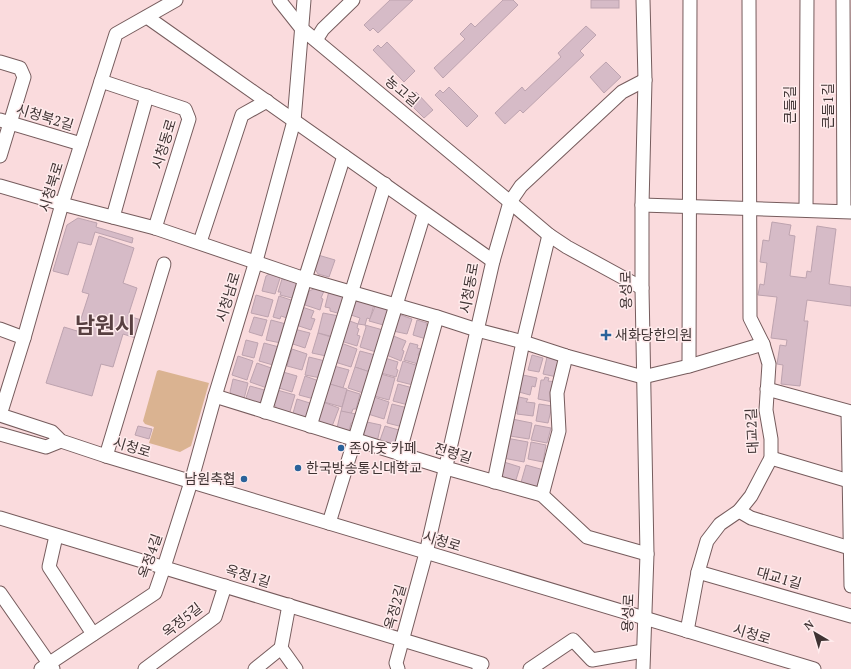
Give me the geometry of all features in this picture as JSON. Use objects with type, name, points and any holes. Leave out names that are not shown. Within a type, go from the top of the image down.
[{"type":"street","name":"시청북로","points":[[0,415],[24,338],[62,204],[116,34],[176,0]]},
{"type":"street","name":"농고길","points":[[279,0],[302,29],[549,235],[567,247],[642,288]]},
{"type":"street","name":"시청남로","points":[[191,482],[215,396],[256,261],[294,121],[304,0]]},
{"type":"street","points":[[316,40],[323,29],[353,0]]},
{"type":"street","name":"용성로","points":[[643,0],[646,80],[642,205],[642,288],[647,554],[642,651],[643,669]]},
{"type":"street","points":[[689,366],[690,0]]},
{"type":"street","points":[[750,0],[750,208]]},
{"type":"street","name":"큰들길","points":[[806,0],[806,210]]},
{"type":"street","name":"큰들1길","points":[[642,205],[848,211],[843,0]]},
{"type":"street","points":[[146,17],[294,121]]},
{"type":"street","points":[[0,62],[20,68],[24,77],[4,121],[0,156]]},
{"type":"street","points":[[492,261],[510,202],[521,186],[622,92],[646,80]]},
{"type":"street","name":"시청동로","points":[[101,81],[185,109],[189,119],[155,228]]},
{"type":"street","name":"시청동로","points":[[112,217],[147,96]]},
{"type":"street","points":[[200,242],[242,114],[267,101]]},
{"type":"street","name":"시청북2길","points":[[4,121],[81,144]]},
{"type":"street","name":"시청동로","points":[[294,121],[492,261],[426,553]]},
{"type":"street","points":[[265,412],[305,278],[344,156]]},
{"type":"street","points":[[310,426],[384,184]]},
{"type":"street","name":"시청동로","points":[[0,186],[155,228],[305,278],[437,316],[477,330],[643,377]]},
{"type":"street","name":"대교2길","points":[[687,631],[698,572],[707,541],[720,524],[739,511],[751,496],[771,458],[771,439],[766,410],[770,364],[763,344],[750,318],[750,208]]},
{"type":"street","points":[[329,522],[356,440],[424,214]]},
{"type":"street","points":[[494,482],[523,342],[549,235]]},
{"type":"street","points":[[106,456],[164,264]]},
{"type":"street","name":"시청동로","points":[[399,454],[437,316]]},
{"type":"street","points":[[0,329],[24,338]]},
{"type":"street","points":[[643,377],[689,366],[763,344]]},
{"type":"street","points":[[542,496],[559,431],[557,393],[566,356]]},
{"type":"street","points":[[767,389],[850,412],[849,481],[851,586]]},
{"type":"street","name":"전령길","points":[[215,396],[399,454],[542,496],[587,537],[647,554]]},
{"type":"street","name":"시청로","points":[[0,415],[52,432],[61,442],[814,669]]},
{"type":"street","name":"시청로","points":[[0,434],[46,447],[61,442]]},
{"type":"street","points":[[771,458],[849,481]]},
{"type":"street","name":"옥정4길","points":[[48,667],[93,634],[155,593],[191,482]]},
{"type":"street","points":[[739,511],[751,518],[850,548]]},
{"type":"street","name":"옥정1길","points":[[0,518],[482,664],[479,669]]},
{"type":"street","points":[[56,536],[49,567],[93,634]]},
{"type":"street","name":"옥정2길","points":[[398,669],[396,663],[426,553]]},
{"type":"street","name":"대교1길","points":[[698,572],[851,616]]},
{"type":"street","name":"옥정5길","points":[[145,669],[215,617],[225,586]]},
{"type":"street","points":[[0,593],[48,667]]},
{"type":"street","points":[[255,669],[281,648],[288,605]]},
{"type":"street","name":"용성로","points":[[530,669],[573,640],[592,660],[642,651]]},
{"type":"street","points":[[281,648],[296,669]]},
{"type":"shaded area","points":[[159,370],[209,383],[191,446],[180,452],[149,443],[154,427],[145,424],[143,421],[157,371]]},
{"type":"building","points":[[390,0],[413,0],[378,33],[373,28],[370,31],[364,25]]},
{"type":"building","points":[[503,0],[513,0],[518,5],[443,78],[434,68],[465,39],[460,34],[471,23],[475,27]]},
{"type":"building","points":[[591,0],[619,0],[619,8],[591,8]]},
{"type":"building","points":[[586,26],[596,35],[580,51],[584,55],[523,113],[520,110],[505,124],[495,113],[522,87],[525,91],[561,57],[558,53]]},
{"type":"building","points":[[387,42],[415,71],[404,82],[373,50],[378,45],[381,48]]},
{"type":"building","points":[[606,62],[621,77],[604,93],[590,77]]},
{"type":"building","points":[[449,87],[478,116],[467,127],[435,95],[440,90],[443,93]]},
{"type":"building","points":[[416,92],[433,110],[424,118],[407,101]]},
{"type":"building","points":[[78,218],[97,223],[96,227],[133,238],[132,243],[95,232],[91,245],[78,242],[68,275],[53,271],[67,225]]},
{"type":"building","points":[[772,222],[791,225],[789,235],[795,236],[790,276],[806,278],[807,271],[811,272],[817,226],[836,229],[829,284],[851,287],[851,306],[807,300],[804,321],[808,321],[800,386],[781,384],[783,365],[777,364],[780,345],[786,346],[787,340],[771,338],[777,297],[758,295],[760,284],[764,285],[767,263],[760,262],[763,240],[769,241]]},
{"type":"building","points":[[99,236],[134,248],[123,283],[137,288],[128,316],[145,321],[139,339],[123,334],[113,367],[101,364],[92,396],[46,383],[64,327],[77,331],[89,294],[82,292]]},
{"type":"building","points":[[318,255],[335,260],[329,277],[318,274],[314,267]]},
{"type":"building","points":[[272,272],[281,275],[275,294],[262,291],[266,276]]},
{"type":"building","points":[[286,277],[296,280],[300,285],[296,299],[280,295],[281,292],[278,292],[282,279],[285,280]]},
{"type":"building","points":[[316,288],[324,291],[321,298],[323,299],[320,310],[305,305],[309,291]]},
{"type":"building","points":[[329,291],[347,296],[341,314],[330,311],[330,308],[325,307]]},
{"type":"building","points":[[256,295],[273,300],[268,317],[251,313]]},
{"type":"building","points":[[279,296],[297,302],[287,318],[281,316],[280,319],[273,317]]},
{"type":"building","points":[[362,298],[375,301],[370,319],[367,318],[365,325],[358,324],[360,318],[351,315],[355,302]]},
{"type":"building","points":[[376,304],[387,308],[390,314],[387,326],[369,321]]},
{"type":"building","points":[[302,307],[314,311],[311,318],[315,319],[311,330],[296,325]]},
{"type":"building","points":[[323,313],[339,316],[334,337],[318,333]]},
{"type":"building","points":[[401,315],[412,319],[407,334],[393,331],[396,319]]},
{"type":"building","points":[[254,317],[267,320],[262,336],[249,332]]},
{"type":"building","points":[[271,320],[286,324],[281,343],[266,340]]},
{"type":"building","points":[[347,320],[358,324],[357,328],[359,329],[357,335],[360,336],[357,346],[341,341]]},
{"type":"building","points":[[417,320],[427,323],[426,325],[430,326],[426,339],[413,335]]},
{"type":"building","points":[[365,325],[383,330],[376,352],[360,347],[366,327]]},
{"type":"building","points":[[294,329],[310,333],[305,348],[290,343]]},
{"type":"building","points":[[318,333],[331,337],[326,356],[312,353]]},
{"type":"building","points":[[391,335],[406,341],[402,350],[404,351],[401,361],[384,354]]},
{"type":"building","points":[[246,340],[258,343],[254,358],[242,355]]},
{"type":"building","points":[[264,343],[279,347],[273,365],[259,361]]},
{"type":"building","points":[[341,343],[357,349],[351,367],[335,362]]},
{"type":"building","points":[[410,343],[418,345],[417,348],[421,349],[418,355],[420,356],[418,364],[404,360]]},
{"type":"building","points":[[292,349],[307,354],[302,370],[287,366]]},
{"type":"building","points":[[360,351],[375,355],[370,372],[355,367]]},
{"type":"building","points":[[532,355],[543,358],[539,372],[528,370]]},
{"type":"building","points":[[238,356],[253,361],[247,380],[232,375]]},
{"type":"building","points":[[309,357],[325,361],[321,378],[305,375]]},
{"type":"building","points":[[547,357],[557,360],[560,365],[557,377],[543,374]]},
{"type":"building","points":[[385,358],[398,362],[396,377],[381,373]]},
{"type":"building","points":[[403,361],[419,366],[413,385],[397,381]]},
{"type":"building","points":[[257,363],[274,369],[267,388],[250,382]]},
{"type":"building","points":[[334,366],[349,370],[343,388],[329,384]]},
{"type":"building","points":[[355,367],[370,372],[363,393],[348,388]]},
{"type":"building","points":[[283,372],[297,376],[292,392],[279,388]]},
{"type":"building","points":[[381,374],[395,378],[389,400],[374,396]]},
{"type":"building","points":[[523,375],[537,378],[535,387],[532,386],[530,395],[519,392]]},
{"type":"building","points":[[305,376],[319,381],[314,399],[299,395]]},
{"type":"building","points":[[545,377],[549,378],[548,381],[557,382],[553,402],[538,399],[541,380],[544,380]]},
{"type":"building","points":[[233,379],[248,383],[244,399],[234,397],[230,392]]},
{"type":"building","points":[[330,384],[347,389],[342,407],[324,402]]},
{"type":"building","points":[[398,384],[413,388],[408,405],[393,401]]},
{"type":"building","points":[[250,386],[268,391],[265,401],[258,405],[245,401]]},
{"type":"building","points":[[277,390],[295,395],[289,415],[279,412],[273,402]]},
{"type":"building","points":[[347,390],[360,394],[356,409],[353,409],[351,414],[341,411]]},
{"type":"building","points":[[374,397],[389,402],[384,419],[368,414]]},
{"type":"building","points":[[519,397],[528,399],[526,402],[535,403],[533,416],[517,414]]},
{"type":"building","points":[[297,399],[313,404],[308,421],[292,417]]},
{"type":"building","points":[[323,402],[339,408],[331,429],[320,425],[317,418]]},
{"type":"building","points":[[392,404],[408,408],[403,427],[387,423]]},
{"type":"building","points":[[539,404],[552,406],[548,423],[536,421]]},
{"type":"building","points":[[341,411],[356,414],[354,423],[351,423],[349,431],[337,428]]},
{"type":"building","points":[[512,419],[532,423],[529,439],[510,436]]},
{"type":"building","points":[[367,422],[381,425],[377,442],[367,439],[364,434]]},
{"type":"building","points":[[535,425],[551,428],[547,443],[531,440]]},
{"type":"building","points":[[138,426],[152,429],[149,439],[135,435]]},
{"type":"building","points":[[385,426],[402,431],[398,442],[391,446],[379,443]]},
{"type":"building","points":[[506,438],[528,442],[524,462],[503,458]]},
{"type":"building","points":[[531,442],[546,445],[543,462],[528,459]]},
{"type":"building","points":[[504,462],[520,467],[515,483],[505,480],[501,473]]},
{"type":"building","points":[[526,465],[544,470],[540,485],[530,489],[520,486]]},
{"type":"place","name":"새화당한의원","points":[[606,335]]},
{"type":"place","name":"존아웃 카페","points":[[341,448]]},
{"type":"place","name":"한국방송통신대학교","points":[[298,468]]},
{"type":"place","name":"남원축협","points":[[244,479]]},
{"type":"district","name":"남원시","points":[[105,325]]}]
